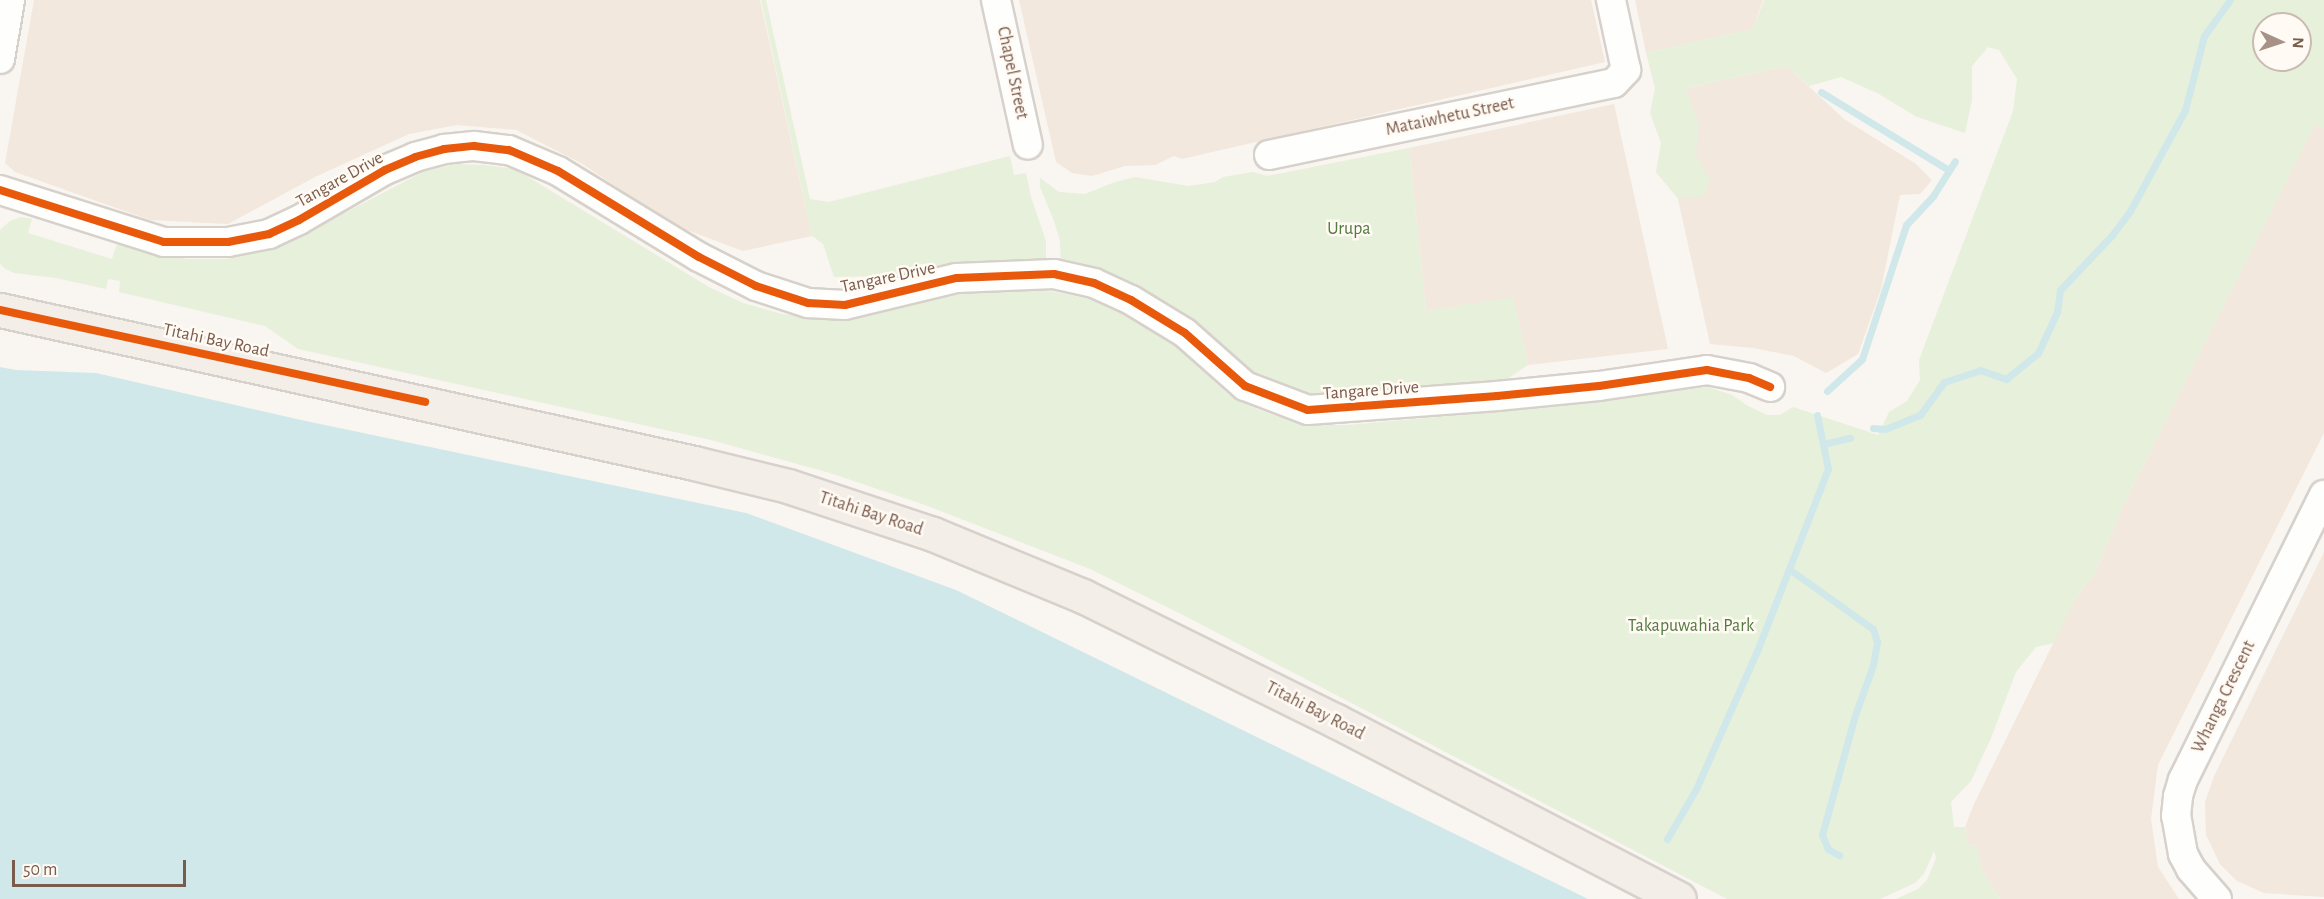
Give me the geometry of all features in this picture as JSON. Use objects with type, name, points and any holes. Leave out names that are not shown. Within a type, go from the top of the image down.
[{"type":"main road","name":"Titahi Bay Road","points":[[0,310],[694,463],[788,486],[933,534],[1083,596],[1336,721],[1679,899]]},
{"type":"street","points":[[0,59],[10,0]]},
{"type":"street","name":"Chapel Street","points":[[996,0],[1028,145]]},
{"type":"street","name":"Mataiwhetu Street","points":[[1269,155],[1614,83],[1626,70],[1611,0]]},
{"type":"street","name":"Tangare Drive","points":[[0,190],[164,242],[228,242],[269,234],[299,220],[385,170],[415,158],[444,149],[464,147],[509,150],[558,171],[699,257],[756,286],[808,303],[845,304],[957,278],[1054,274],[1094,283],[1131,300],[1185,333],[1245,386],[1308,410],[1485,398],[1599,386],[1707,370],[1749,378],[1770,387]]},
{"type":"street","name":"Whanga Crescent","points":[[2217,899],[2191,869],[2183,854],[2176,816],[2178,796],[2183,780],[2324,495]]},
{"type":"shaded area","points":[[34,0],[760,0],[812,236],[743,251],[671,224],[581,163],[516,130],[457,125],[409,134],[315,177],[228,224],[150,220],[15,172],[5,163]]},
{"type":"shaded area","points":[[1019,0],[1591,0],[1605,62],[1182,159],[1174,156],[1155,165],[1125,166],[1092,176],[1072,173],[1056,162]]},
{"type":"shaded area","points":[[1635,0],[1763,0],[1753,29],[1646,53]]},
{"type":"shaded area","points":[[1787,66],[1844,119],[1916,164],[1932,180],[1920,194],[1900,195],[1881,289],[1858,354],[1826,373],[1794,356],[1753,348],[1710,344],[1655,95]]},
{"type":"shaded area","points":[[1614,104],[1668,349],[1528,365],[1513,298],[1426,311],[1409,148]]},
{"type":"shaded area","points":[[2315,124],[2324,128],[2324,433],[2158,765],[2151,819],[2158,867],[2179,899],[2000,899],[1981,869],[1977,845],[1968,846],[1965,827],[1974,804],[2075,599],[2095,573],[2124,504]]},
{"type":"shaded area","points":[[2324,552],[2324,897],[2264,893],[2237,881],[2220,864],[2206,835],[2205,802],[2214,776]]},
{"type":"green space","points":[[761,0],[766,0],[810,199],[829,202],[1010,156],[1014,175],[1026,173],[1031,197],[1046,241],[1046,264],[985,262],[899,280],[883,276],[834,277],[823,244],[812,236]]},
{"type":"green space","name":"Takapuwahia Park","points":[[1764,0],[2324,0],[2324,128],[2315,125],[2124,504],[2095,573],[2075,599],[2054,643],[2036,647],[2016,672],[1991,738],[1971,781],[1951,802],[1954,827],[1965,827],[1968,846],[1977,845],[1981,869],[2000,899],[1896,899],[1918,889],[1927,880],[1936,858],[1934,851],[1924,874],[1915,883],[1880,899],[1727,899],[1185,616],[1090,569],[925,505],[830,473],[711,440],[298,349],[265,326],[119,292],[120,281],[108,279],[106,289],[56,278],[14,273],[0,263],[0,230],[10,221],[21,217],[32,219],[28,233],[112,259],[117,244],[156,255],[188,259],[226,259],[267,250],[306,233],[425,171],[456,164],[485,165],[515,169],[709,287],[743,303],[782,314],[821,318],[858,316],[975,291],[1017,288],[1056,292],[1089,299],[1119,311],[1175,346],[1229,395],[1259,410],[1286,419],[1318,425],[1347,425],[1552,407],[1708,387],[1732,395],[1767,415],[1780,415],[1793,407],[1878,435],[1889,412],[1907,401],[1920,380],[1919,360],[2013,111],[2017,79],[1999,50],[1988,47],[1972,66],[1972,100],[1965,133],[1917,117],[1877,93],[1841,77],[1809,86],[1787,66],[1686,88],[1699,125],[1696,155],[1710,180],[1704,196],[1678,199],[1656,172],[1661,143],[1650,113],[1655,88],[1646,53],[1753,29]]},
{"type":"green space","name":"Urupa","points":[[1409,148],[1426,311],[1513,297],[1528,365],[1497,386],[1363,399],[1299,396],[1261,384],[1061,266],[1060,241],[1040,187],[1040,178],[1059,192],[1085,194],[1135,177],[1189,186],[1253,172],[1267,176]]},
{"type":"water","points":[[0,367],[16,370],[96,373],[301,420],[746,513],[956,590],[1588,899],[0,899]]},
{"type":"waterway","points":[[1873,428],[1885,429],[1920,415],[1944,382],[1980,370],[2006,379],[2038,353],[2057,312],[2060,290],[2112,235],[2130,211],[2185,110],[2204,36],[2230,0]]},
{"type":"waterway","points":[[1821,92],[1949,170]]},
{"type":"waterway","points":[[1827,391],[1862,359],[1906,225],[1933,196],[1955,161]]},
{"type":"waterway","points":[[1667,839],[1696,789],[1757,651],[1828,469],[1817,415]]},
{"type":"waterway","points":[[1823,444],[1850,438]]},
{"type":"waterway","points":[[1789,569],[1873,629],[1877,642],[1873,665],[1855,715],[1822,835],[1828,849],[1839,855]]},
{"type":"cycle path","points":[[0,190],[164,242],[228,242],[269,234],[299,220],[385,170],[415,157],[444,149],[474,146],[509,150],[558,171],[699,257],[756,286],[808,303],[845,305],[957,278],[1054,274],[1094,283],[1131,300],[1185,333],[1245,386],[1308,410],[1599,386],[1707,370],[1749,378],[1770,387]]},
{"type":"cycle path","points":[[0,310],[425,402]]}]
